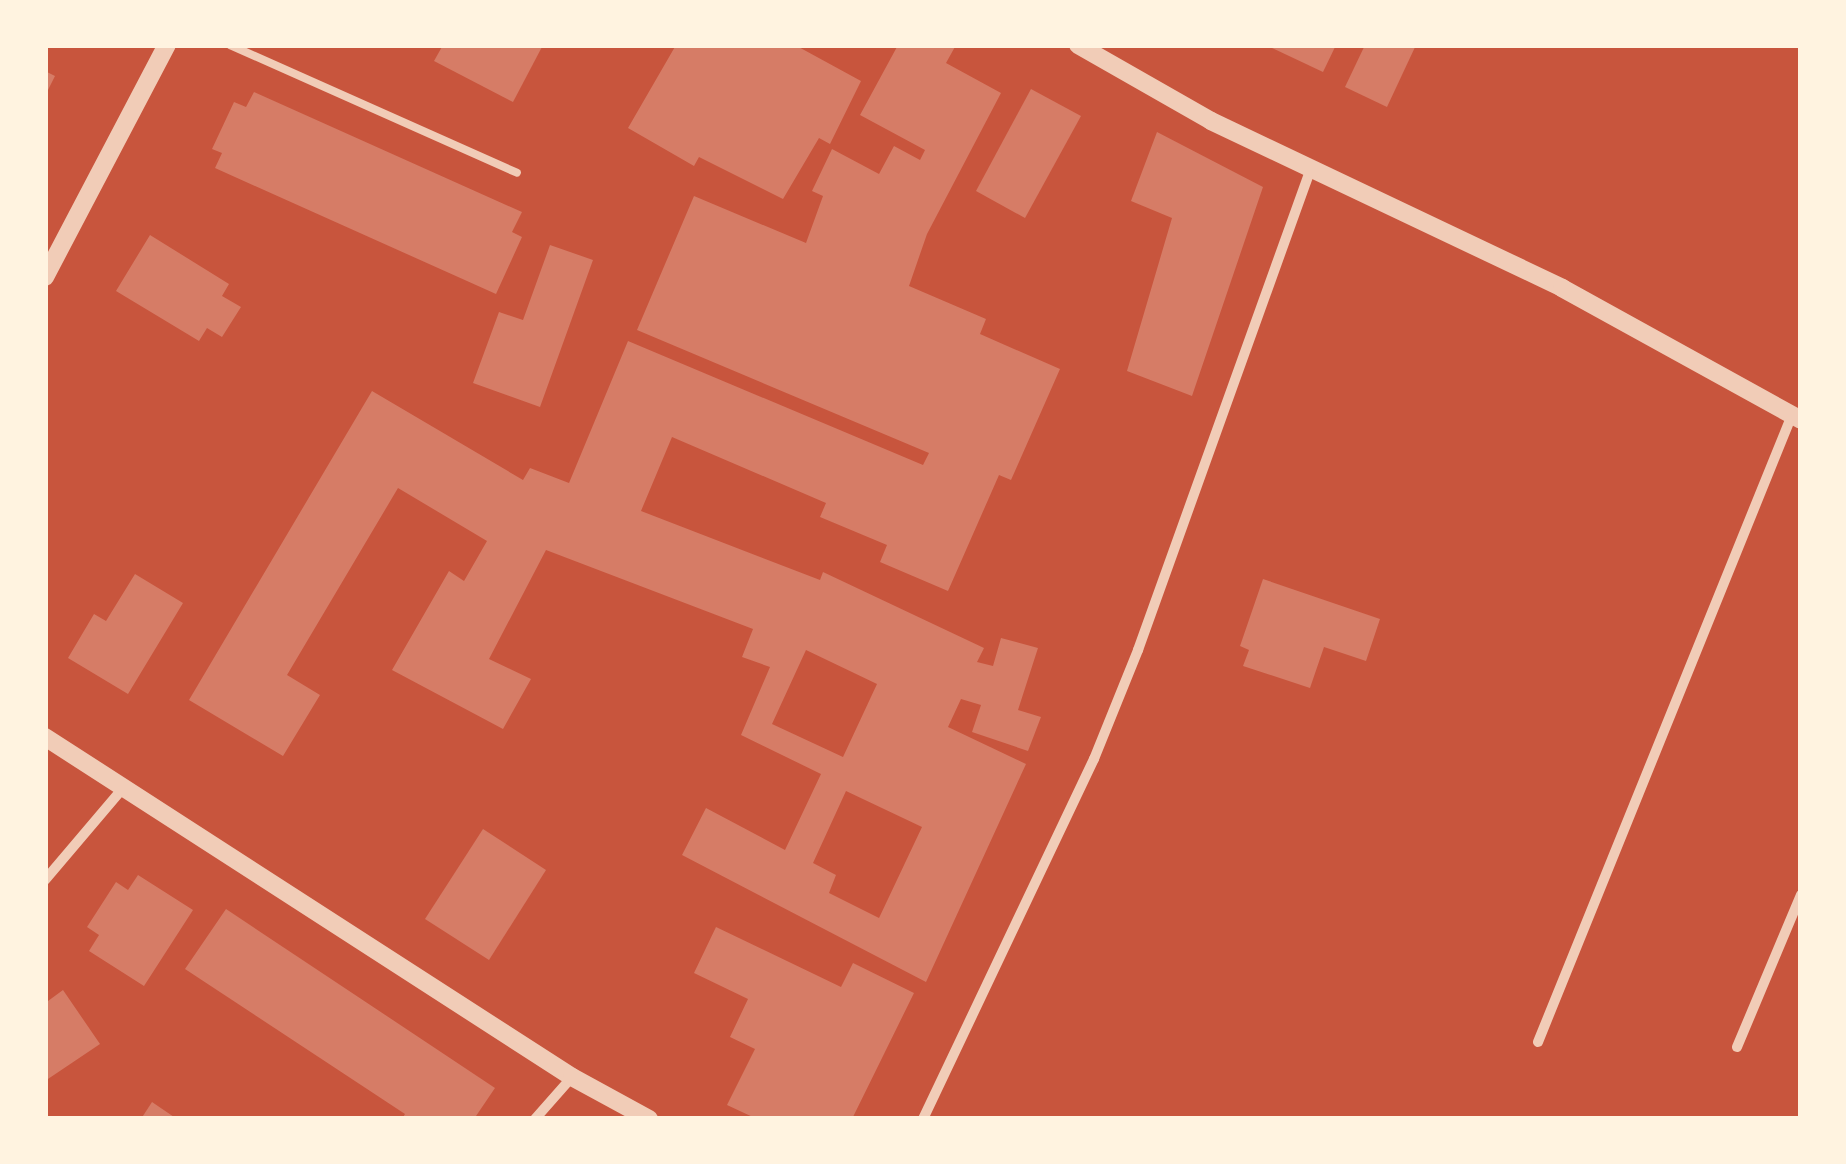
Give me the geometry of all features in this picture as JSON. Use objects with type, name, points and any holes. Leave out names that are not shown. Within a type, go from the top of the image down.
[{"type":"street","points":[[45,277],[167,45]]},
{"type":"street","points":[[1078,45],[1211,121],[1310,171],[1562,288],[1797,418],[1538,1042]]},
{"type":"street","points":[[923,1119],[1054,849],[1101,741],[1310,171]]},
{"type":"street","points":[[45,737],[572,1077],[649,1119]]},
{"type":"street","points":[[45,880],[124,787]]},
{"type":"street","points":[[1737,1047],[1801,895]]},
{"type":"street","points":[[534,1119],[572,1077]]},
{"type":"lane","points":[[230,45],[517,172]]},
{"type":"building","points":[[443,45],[543,45],[513,102],[434,61]]},
{"type":"building","points":[[676,45],[795,45],[861,81],[830,144],[819,138],[783,199],[699,157],[694,166],[628,128]]},
{"type":"building","points":[[898,45],[956,45],[946,63],[1001,93],[927,234],[909,286],[986,319],[980,334],[1060,369],[1011,480],[999,475],[948,591],[880,562],[887,545],[820,517],[826,503],[672,437],[641,511],[820,580],[823,572],[984,648],[977,662],[993,666],[1001,638],[1038,648],[1018,710],[1041,717],[1028,751],[972,732],[981,705],[961,699],[948,727],[1026,764],[926,982],[682,855],[706,808],[785,850],[821,774],[741,735],[770,667],[742,657],[753,629],[546,550],[489,659],[531,679],[503,729],[392,670],[449,571],[464,581],[487,541],[398,488],[287,675],[320,695],[283,756],[189,700],[372,391],[523,480],[530,468],[569,483],[628,341],[923,465],[929,453],[637,330],[694,196],[806,243],[823,196],[812,191],[832,149],[879,174],[894,146],[920,160],[925,150],[860,115]],"holes":[[[806,650],[877,684],[843,757],[772,724]],[[846,791],[922,827],[879,918],[829,893],[836,875],[813,863]]]},
{"type":"building","points":[[1266,45],[1336,45],[1323,72]]},
{"type":"building","points":[[1365,45],[1416,45],[1387,107],[1345,87]]},
{"type":"building","points":[[45,71],[55,76],[45,96]]},
{"type":"building","points":[[1031,89],[1081,116],[1025,218],[976,191]]},
{"type":"building","points":[[254,92],[522,212],[512,232],[522,237],[496,294],[215,168],[222,153],[212,149],[234,102],[246,107]]},
{"type":"building","points":[[1157,132],[1263,187],[1192,396],[1127,371],[1172,218],[1131,201]]},
{"type":"building","points":[[150,235],[229,284],[222,296],[241,307],[222,337],[207,328],[199,341],[116,291]]},
{"type":"building","points":[[550,245],[593,260],[540,407],[473,383],[499,312],[523,320]]},
{"type":"building","points":[[135,574],[183,603],[128,694],[68,658],[94,614],[106,621]]},
{"type":"building","points":[[1263,579],[1380,619],[1366,661],[1324,647],[1310,688],[1243,666],[1249,650],[1240,646]]},
{"type":"building","points":[[483,829],[546,870],[489,960],[425,919]]},
{"type":"building","points":[[138,875],[193,910],[144,986],[89,951],[99,935],[87,927],[116,882],[128,890]]},
{"type":"building","points":[[226,909],[495,1088],[474,1119],[402,1119],[405,1114],[185,969]]},
{"type":"building","points":[[716,927],[841,987],[853,963],[914,993],[852,1119],[757,1119],[727,1105],[755,1049],[730,1037],[748,999],[694,973]]},
{"type":"building","points":[[63,990],[100,1044],[45,1081],[45,996],[48,1001]]},
{"type":"building","points":[[152,1102],[177,1119],[141,1119]]}]
